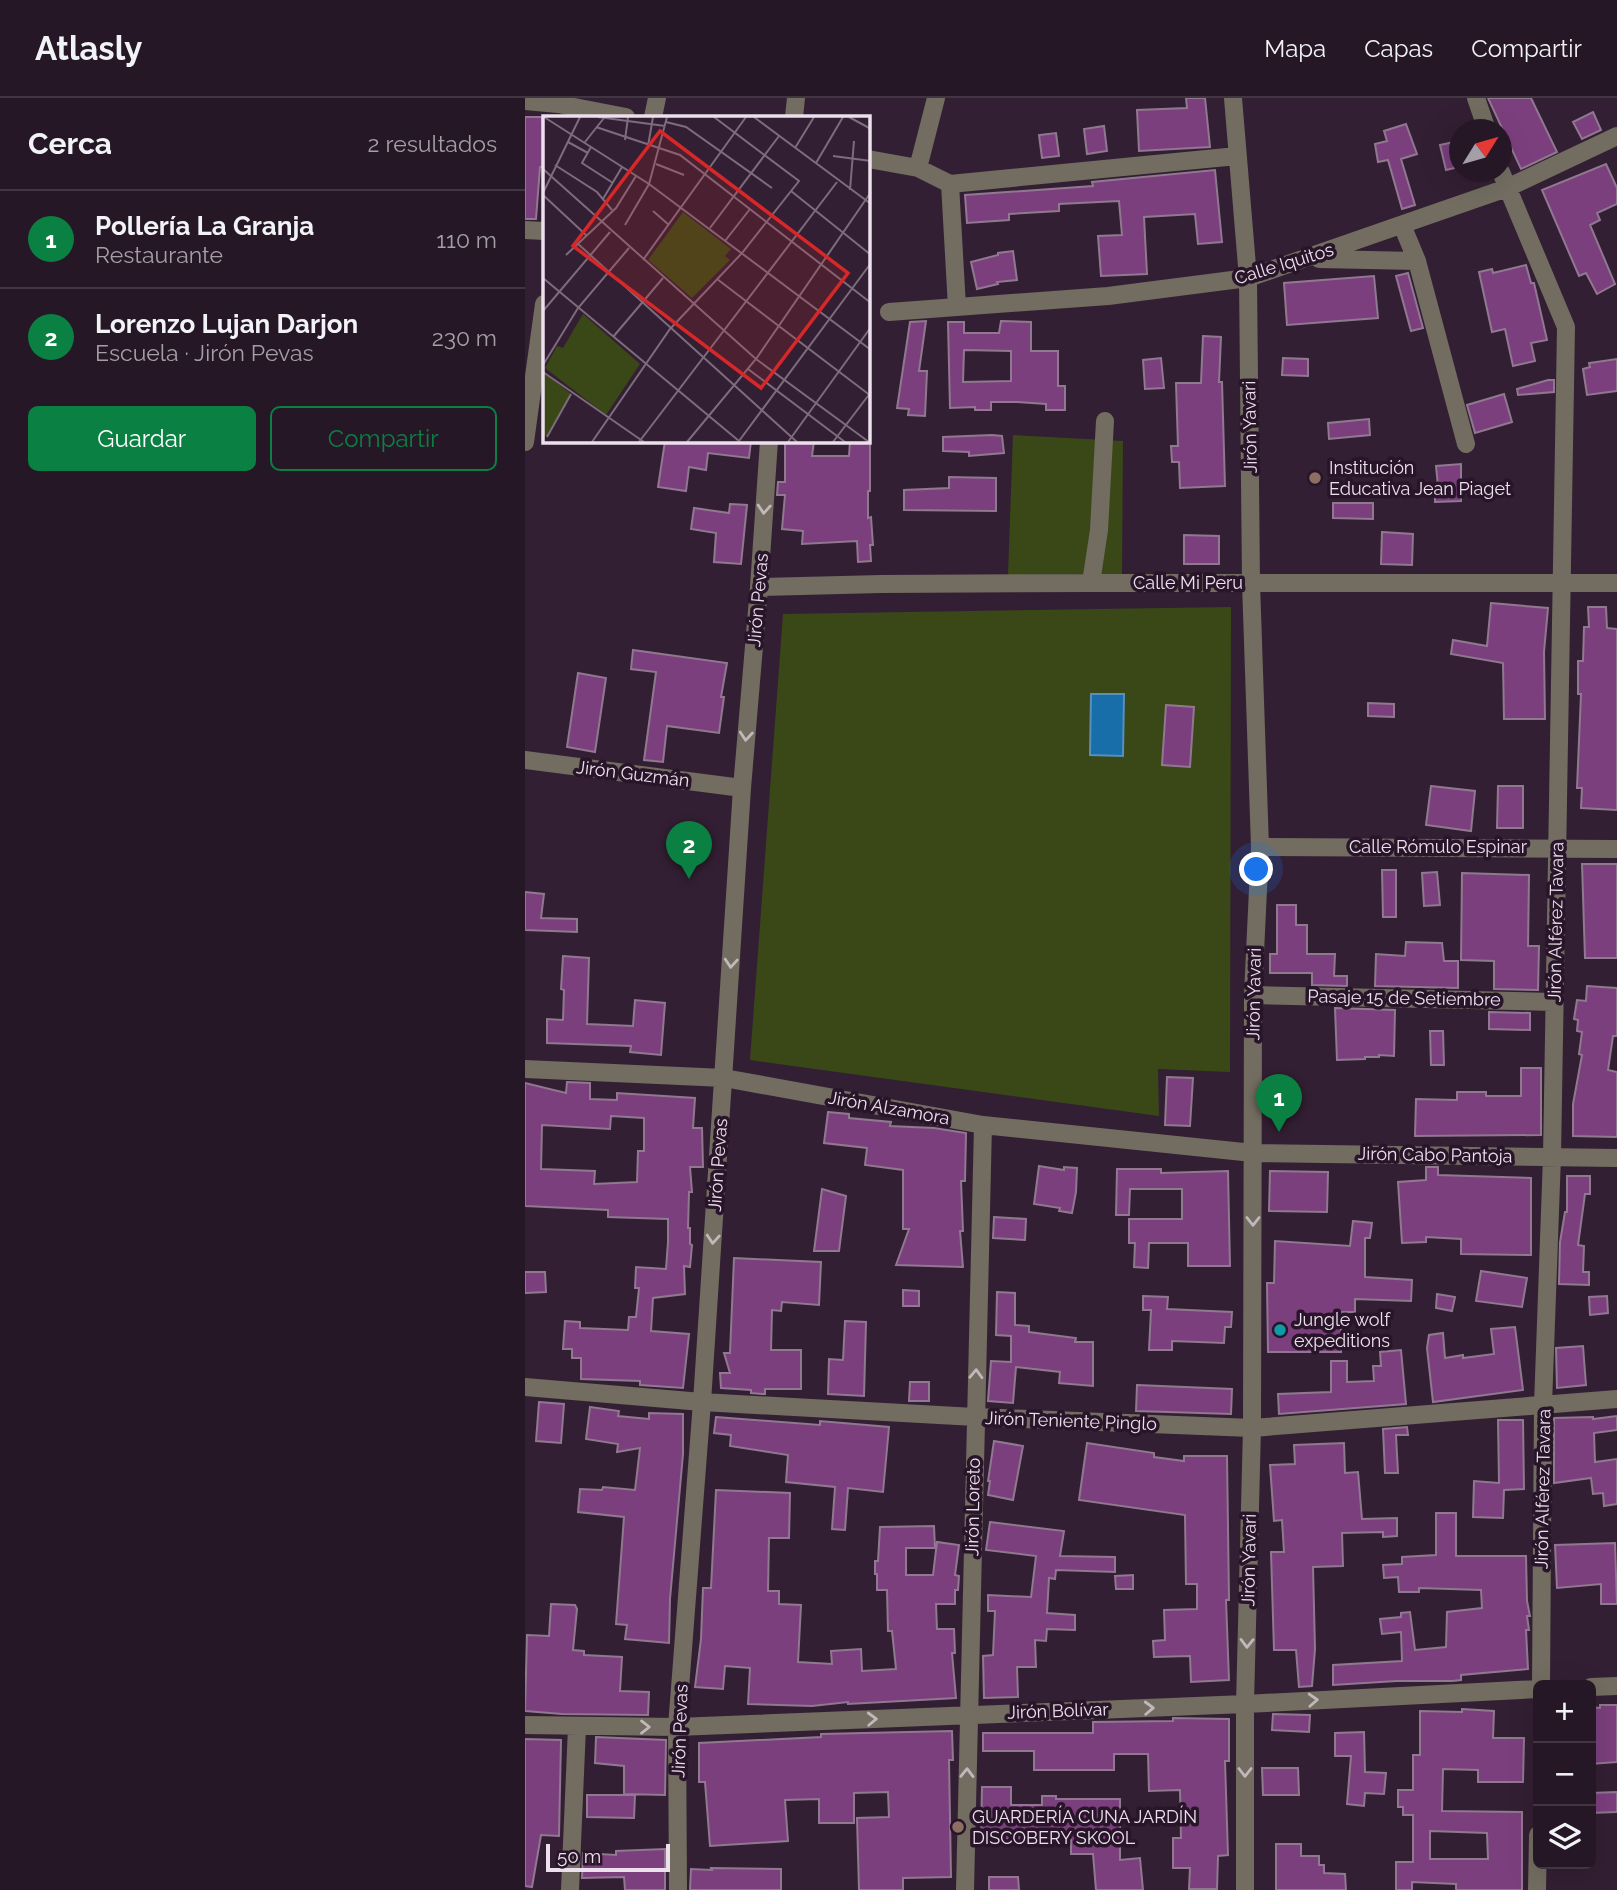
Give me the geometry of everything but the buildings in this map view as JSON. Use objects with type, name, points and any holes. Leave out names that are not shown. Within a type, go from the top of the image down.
[{"type":"street","points":[[653,116],[657,98]]},
{"type":"street","points":[[794,116],[796,98]]},
{"type":"street","points":[[918,168],[936,98]]},
{"type":"street","name":"Jirón Yavari","points":[[1233,98],[1248,278],[1251,583],[1260,847],[1253,995],[1252,1428],[1245,1704],[1245,1890]]},
{"type":"street","points":[[1476,98],[1483,119]]},
{"type":"street","points":[[525,101],[558,111],[615,116]]},
{"type":"street","name":"Calle Iquitos","points":[[1512,177],[1617,136]]},
{"type":"street","points":[[870,159],[918,168],[950,184],[1237,156]]},
{"type":"street","name":"Calle Iquitos","points":[[889,313],[1108,296],[1248,278],[1402,225],[1499,182]]},
{"type":"street","name":"Jirón Alférez Tavara","points":[[1505,182],[1566,327],[1552,1156],[1543,1405],[1539,1680]]},
{"type":"street","points":[[950,184],[957,307]]},
{"type":"street","points":[[1402,225],[1417,261],[1465,444]]},
{"type":"street","points":[[525,230],[543,231]]},
{"type":"street","points":[[1307,258],[1417,261]]},
{"type":"street","points":[[530,430],[543,313]]},
{"type":"street","points":[[1091,583],[1100,530],[1105,421]]},
{"type":"street","name":"Jirón Pevas","points":[[678,1890],[677,1727],[702,1402],[767,443]]},
{"type":"street","name":"Calle Mi Peru","points":[[759,587],[1091,583],[1617,583]]},
{"type":"street","name":"Jirón Guzmán","points":[[525,760],[742,788]]},
{"type":"street","name":"Calle Rómulo Espinar","points":[[1260,847],[1617,849]]},
{"type":"street","name":"Pasaje 15 de Setiembre","points":[[1253,995],[1554,1002]]},
{"type":"street","name":"Jirón Alzamora","points":[[525,1069],[724,1078],[983,1125],[1253,1153]]},
{"type":"street","name":"Jirón Loreto","points":[[965,1890],[983,1125]]},
{"type":"street","name":"Jirón Cabo Pantoja","points":[[1253,1153],[1617,1158]]},
{"type":"street","name":"Jirón Teniente Pinglo","points":[[525,1387],[702,1402],[1252,1428],[1617,1399]]},
{"type":"street","points":[[1596,1687],[1617,1686]]},
{"type":"street","name":"Jirón Bolívar","points":[[525,1725],[677,1727],[1245,1704],[1533,1687]]},
{"type":"street","points":[[570,1890],[577,1727]]},
{"type":"street","points":[[1537,1869],[1537,1890]]},
{"type":"green space","points":[[1013,435],[1123,441],[1122,574],[1008,575]]},
{"type":"green space","points":[[1231,607],[1230,1072],[1158,1069],[1159,1116],[750,1060],[783,614]]},
{"type":"water","points":[[1091,694],[1124,694],[1123,756],[1090,755]]},
{"type":"place","name":"Institución Educativa Jean Piaget","points":[[1315,478]]},
{"type":"place","name":"Lorenzo Lujan Darjon","points":[[689,879]]},
{"type":"place","name":"Pollería La Granja","points":[[1279,1132]]},
{"type":"place","name":"Jungle wolf expeditions","points":[[1280,1330]]},
{"type":"place","name":"GUARDERÍA CUNA JARDÍN DISCOBERY SKOOL","points":[[958,1827]]}]
